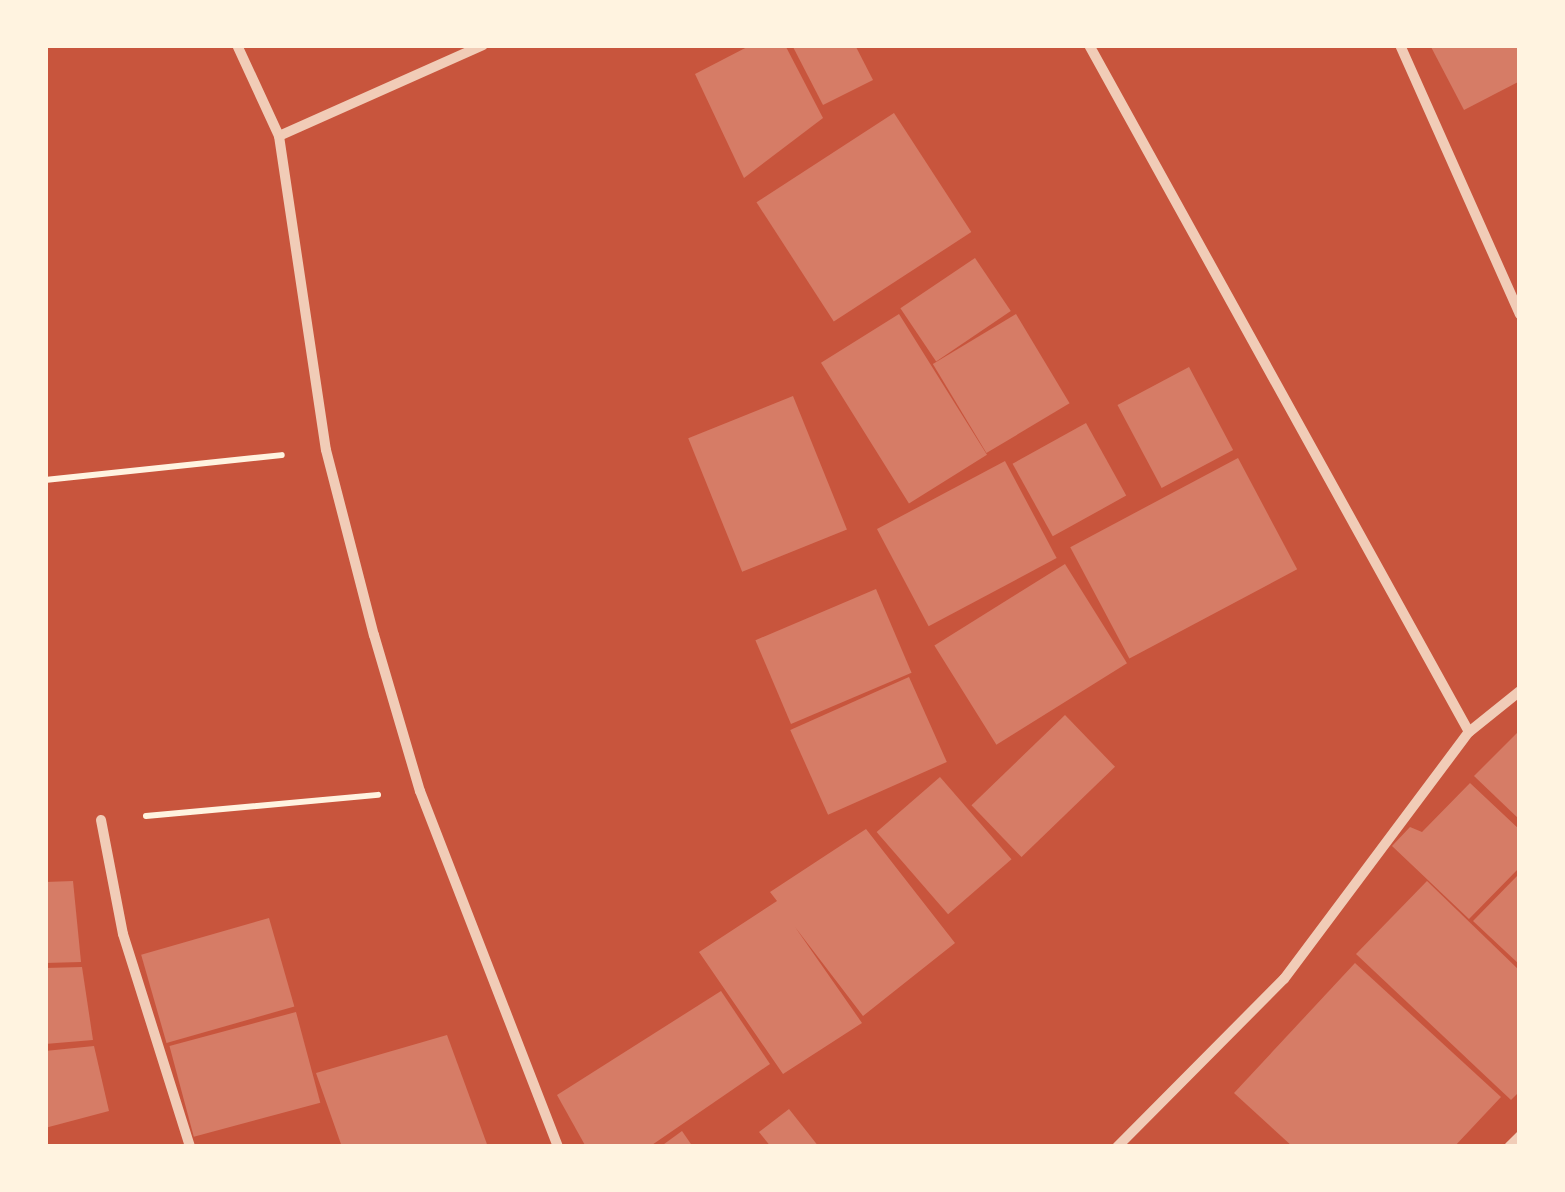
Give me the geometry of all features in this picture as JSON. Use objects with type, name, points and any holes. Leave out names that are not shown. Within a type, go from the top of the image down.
[{"type":"street","points":[[236,45],[280,136],[326,450],[420,791],[558,1147]]},
{"type":"street","points":[[280,136],[483,45]]},
{"type":"street","points":[[1089,45],[1469,732]]},
{"type":"street","points":[[1400,45],[1520,315]]},
{"type":"street","points":[[1117,1147],[1284,979],[1469,732],[1520,690]]},
{"type":"street","points":[[101,820],[122,934],[190,1147]]},
{"type":"street","points":[[1510,1147],[1520,1136]]},
{"type":"path","points":[[45,480],[326,450]]},
{"type":"path","points":[[101,820],[420,791]]},
{"type":"building","points":[[751,45],[785,45],[823,118],[744,178],[695,74]]},
{"type":"building","points":[[792,45],[855,45],[873,80],[823,105]]},
{"type":"building","points":[[1430,45],[1520,45],[1520,81],[1464,110]]},
{"type":"building","points":[[894,113],[971,232],[834,321],[756,202]]},
{"type":"building","points":[[975,258],[1011,311],[936,361],[900,308]]},
{"type":"building","points":[[899,314],[987,455],[909,504],[821,363]]},
{"type":"building","points":[[1016,314],[1070,403],[986,453],[933,364]]},
{"type":"building","points":[[1189,367],[1233,450],[1162,488],[1117,405]]},
{"type":"building","points":[[793,396],[847,530],[742,572],[688,438]]},
{"type":"building","points":[[1086,423],[1126,496],[1053,536],[1013,464]]},
{"type":"building","points":[[1238,458],[1297,569],[1129,658],[1070,547]]},
{"type":"building","points":[[1005,461],[1057,558],[929,626],[877,529]]},
{"type":"building","points":[[1065,564],[1127,663],[996,745],[934,646]]},
{"type":"building","points":[[876,589],[912,673],[791,724],[755,640]]},
{"type":"building","points":[[909,677],[947,762],[828,815],[790,730]]},
{"type":"building","points":[[1065,715],[1115,767],[1022,857],[971,805]]},
{"type":"building","points":[[1520,730],[1520,820],[1474,776]]},
{"type":"building","points":[[940,777],[1012,859],[948,914],[877,832]]},
{"type":"building","points":[[1470,783],[1520,830],[1520,867],[1469,919],[1392,846],[1410,827],[1422,832]]},
{"type":"building","points":[[866,829],[955,943],[863,1016],[795,927],[862,1023],[783,1074],[699,952],[777,901],[770,892]]},
{"type":"building","points":[[1520,873],[1520,965],[1473,921]]},
{"type":"building","points":[[73,881],[81,962],[45,963],[45,882]]},
{"type":"building","points":[[1427,881],[1520,971],[1520,1091],[1511,1100],[1356,954]]},
{"type":"building","points":[[269,918],[294,1006],[167,1043],[141,955]]},
{"type":"building","points":[[1355,963],[1501,1097],[1454,1147],[1293,1147],[1234,1093]]},
{"type":"building","points":[[82,967],[93,1040],[45,1044],[45,968]]},
{"type":"building","points":[[721,991],[770,1064],[649,1147],[586,1147],[557,1095]]},
{"type":"building","points":[[296,1012],[320,1103],[194,1137],[169,1046]]},
{"type":"building","points":[[447,1035],[488,1147],[342,1147],[316,1073]]},
{"type":"building","points":[[94,1046],[109,1111],[45,1128],[45,1051]]},
{"type":"building","points":[[789,1109],[819,1147],[771,1147],[759,1132]]},
{"type":"building","points":[[682,1131],[693,1147],[660,1147]]}]
